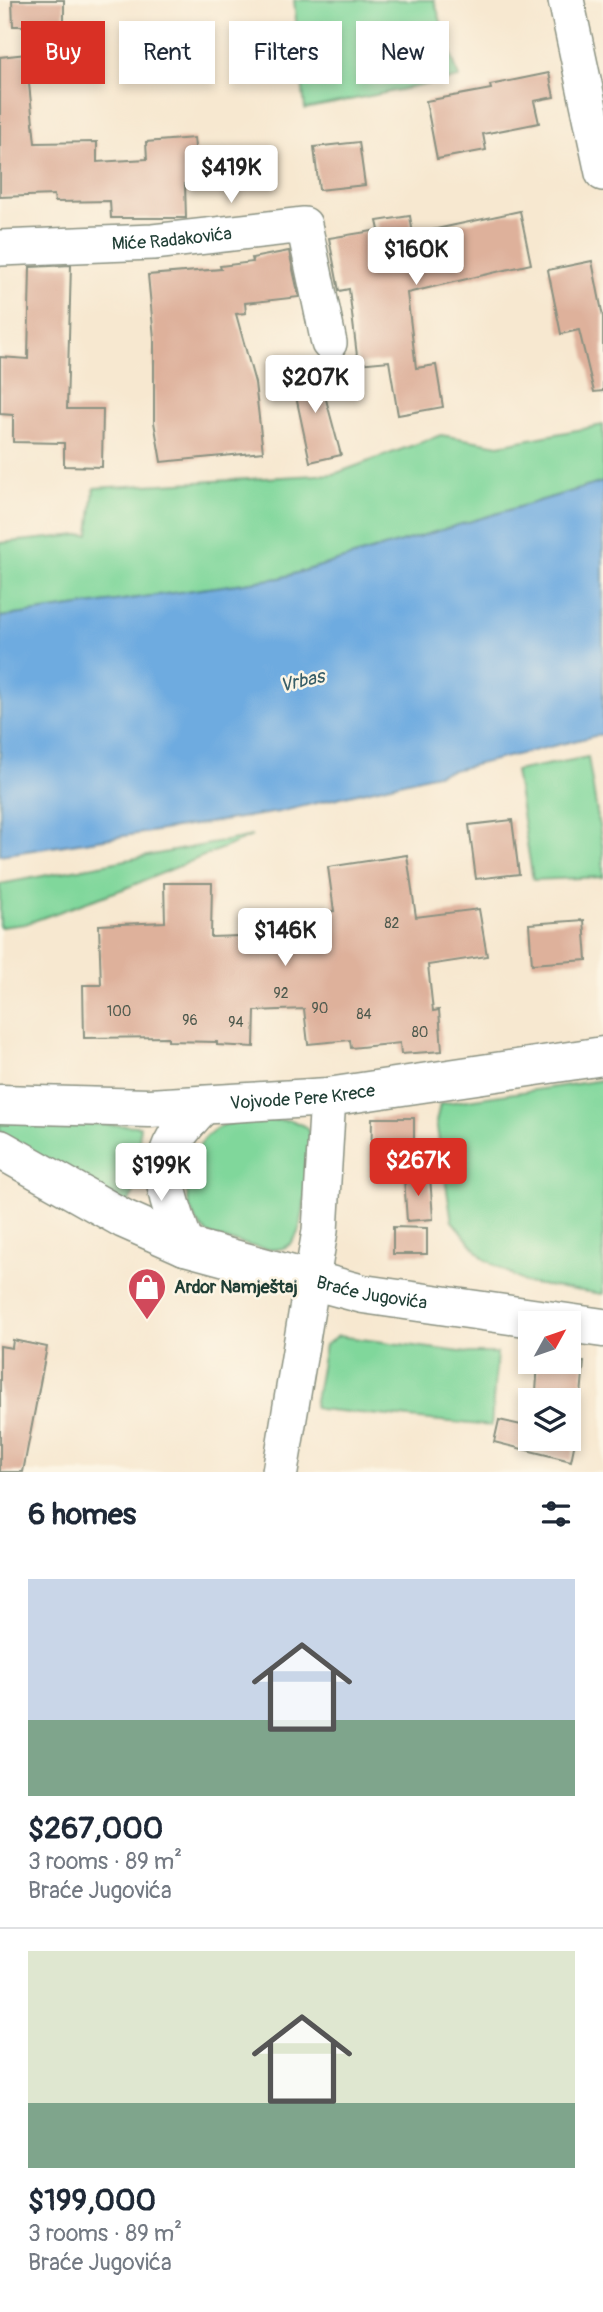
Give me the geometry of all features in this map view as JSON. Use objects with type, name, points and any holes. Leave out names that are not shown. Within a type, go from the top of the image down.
[{"type":"street","points":[[566,0],[601,154]]},
{"type":"street","name":"Miće Radakovića","points":[[0,248],[153,242],[304,225],[329,343]]},
{"type":"street","name":"Vojvode Pere Krece","points":[[0,1104],[149,1108],[328,1097],[603,1056]]},
{"type":"street","points":[[280,1472],[320,1231],[328,1097]]},
{"type":"street","points":[[185,1246],[170,1204],[165,1176],[167,1156],[175,1135],[203,1105]]},
{"type":"street","name":"Braće Jugovića","points":[[0,1149],[124,1219],[185,1246],[363,1293],[603,1328]]},
{"type":"green space","points":[[294,0],[434,0],[441,21],[356,21],[356,84],[429,84],[305,109],[302,84],[342,84],[342,21],[296,21]]},
{"type":"green space","points":[[449,47],[459,78],[449,80]]},
{"type":"green space","points":[[603,425],[603,482],[280,578],[0,617],[0,543],[89,534],[94,488],[334,474],[441,435],[499,445]]},
{"type":"green space","points":[[588,757],[603,850],[603,877],[533,880],[515,771]]},
{"type":"green space","points":[[252,836],[126,888],[25,924],[0,927],[0,884]]},
{"type":"green space","points":[[603,1080],[603,1294],[526,1283],[484,1259],[452,1221],[436,1122],[440,1104]]},
{"type":"green space","points":[[0,1120],[140,1126],[137,1186],[127,1205],[0,1134]]},
{"type":"green space","points":[[291,1120],[306,1127],[311,1145],[301,1221],[292,1242],[286,1247],[267,1249],[209,1234],[198,1223],[187,1195],[191,1164],[206,1137],[217,1128],[234,1122]]},
{"type":"green space","points":[[338,1336],[468,1353],[497,1353],[491,1426],[318,1409],[314,1406],[325,1345]]},
{"type":"water","name":"Vrbas","points":[[603,482],[603,734],[279,812],[0,855],[0,617],[280,578]]},
{"type":"building","points":[[12,0],[64,0],[64,21],[21,21],[21,26],[13,26]]},
{"type":"building","points":[[21,55],[21,84],[29,84],[35,143],[97,142],[97,162],[147,159],[146,142],[194,138],[199,183],[185,184],[186,218],[111,218],[110,201],[55,202],[54,195],[0,197],[0,57]]},
{"type":"building","points":[[549,73],[554,97],[534,101],[539,123],[483,134],[486,150],[437,159],[426,101],[491,89],[490,85]]},
{"type":"building","points":[[359,142],[365,185],[319,190],[314,147]]},
{"type":"building","points":[[520,211],[531,264],[407,293],[416,368],[436,365],[443,407],[398,415],[389,361],[358,364],[349,289],[339,291],[329,238],[379,230],[377,221],[410,216],[413,234]]},
{"type":"building","points":[[289,251],[299,297],[245,303],[246,313],[236,314],[255,383],[263,452],[161,462],[154,422],[154,338],[148,275],[221,269],[220,266],[253,262],[252,258]]},
{"type":"building","points":[[592,261],[603,317],[603,391],[594,392],[579,330],[561,334],[548,270]]},
{"type":"building","points":[[71,265],[67,409],[103,409],[102,467],[64,466],[64,443],[13,442],[13,415],[0,414],[0,357],[28,359],[30,267]]},
{"type":"building","points":[[317,366],[341,455],[310,462],[291,373]]},
{"type":"building","points":[[512,820],[519,874],[476,879],[469,825]]},
{"type":"building","points":[[407,855],[416,917],[479,909],[487,956],[428,965],[433,1011],[439,1010],[442,1051],[401,1054],[400,1043],[351,1048],[350,1040],[308,1044],[304,1009],[255,1011],[254,1047],[217,1045],[217,1042],[168,1041],[168,1037],[84,1038],[83,985],[101,985],[99,925],[165,922],[164,883],[212,883],[211,937],[274,935],[272,917],[334,911],[328,867]]},
{"type":"building","points":[[584,920],[587,960],[532,964],[529,924]]},
{"type":"building","points":[[372,1118],[414,1118],[414,1171],[371,1171]]},
{"type":"building","points":[[430,1176],[433,1219],[407,1221],[404,1177]]},
{"type":"building","points":[[393,1227],[427,1228],[427,1254],[393,1254]]},
{"type":"building","points":[[13,1340],[47,1347],[23,1472],[0,1472],[0,1346],[12,1348]]},
{"type":"building","points":[[581,1362],[584,1362],[581,1396],[581,1388],[536,1388],[537,1374],[581,1374]]},
{"type":"building","points":[[499,1420],[518,1424],[518,1448],[494,1442]]},
{"type":"building","points":[[530,1451],[573,1451],[571,1461]]},
{"type":"place","name":"Ardor Namještaj","points":[[147,1321]]}]
